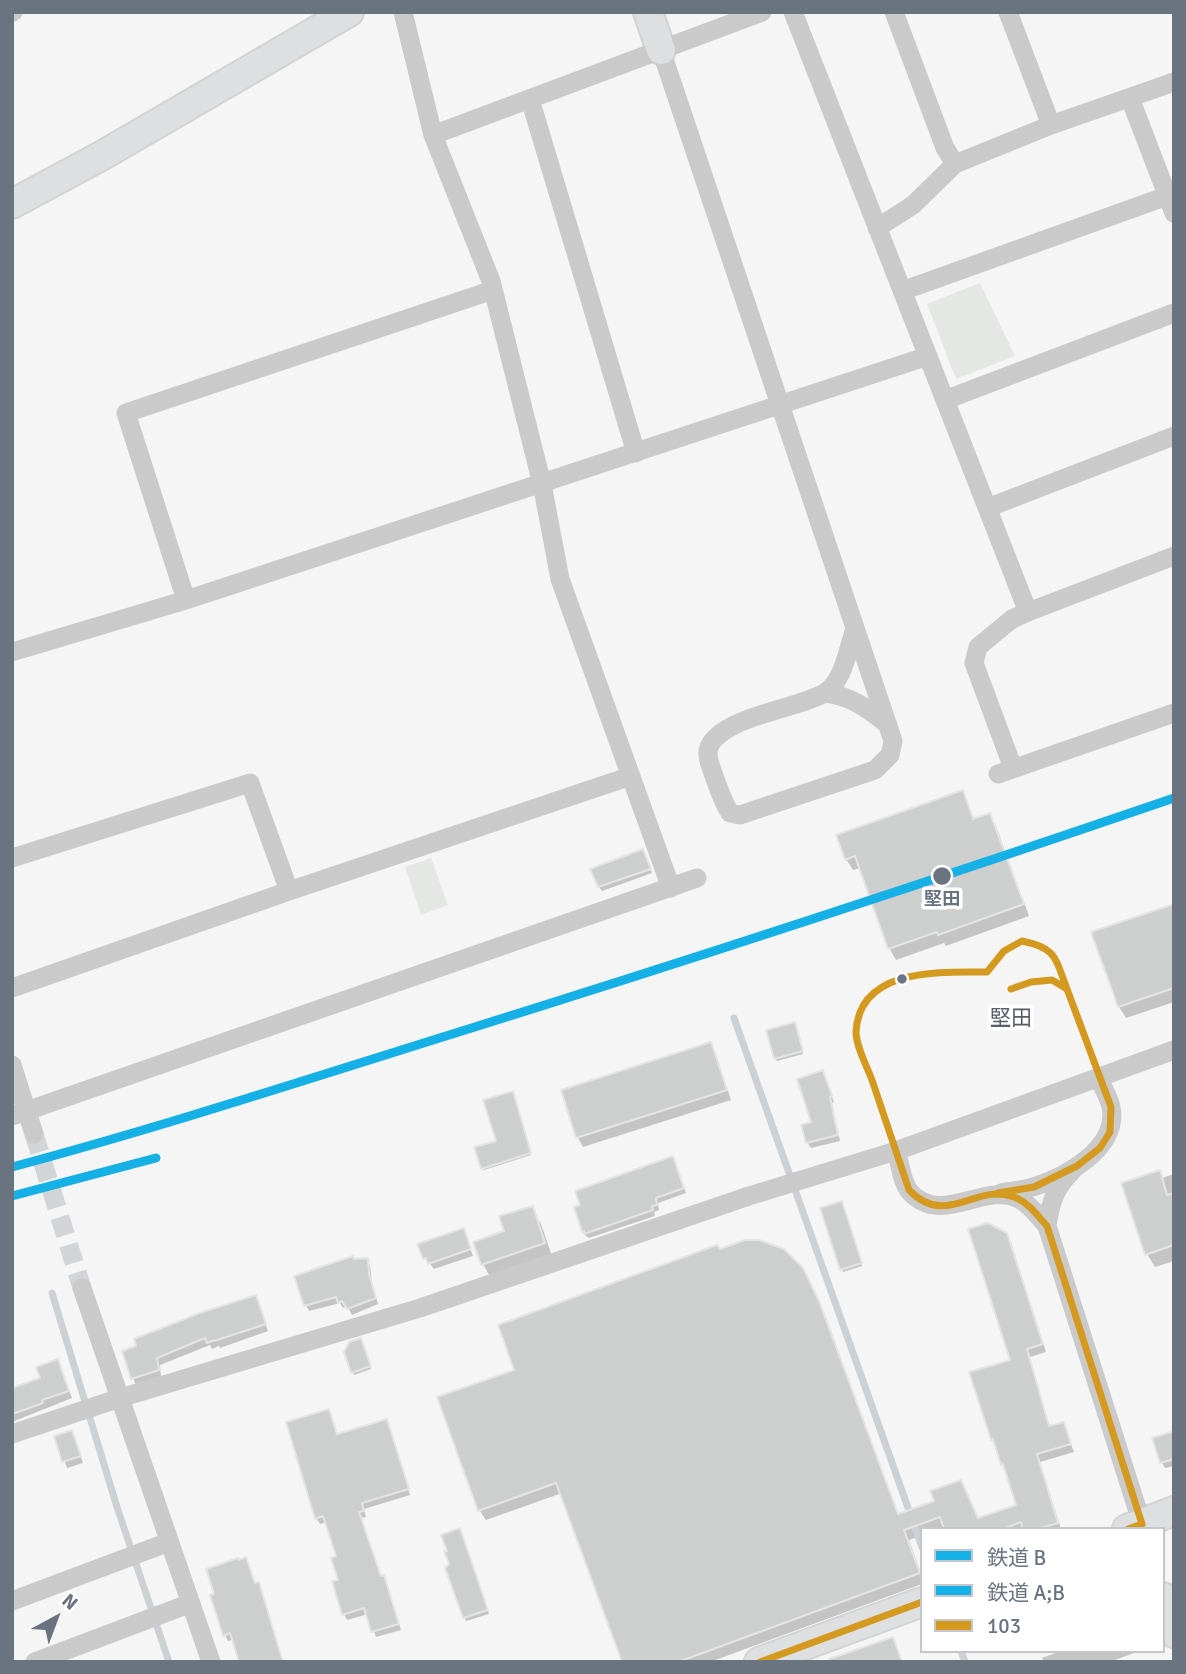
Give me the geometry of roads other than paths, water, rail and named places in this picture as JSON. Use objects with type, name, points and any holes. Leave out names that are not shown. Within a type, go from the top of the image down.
[{"type":"street","points":[[12,204],[103,155],[349,12]]},
{"type":"street","points":[[402,12],[433,135],[476,238],[494,290],[542,484],[560,579],[671,888]]},
{"type":"street","points":[[649,12],[661,50],[855,629],[888,725],[893,741],[890,755],[875,770],[740,815],[730,813],[722,801],[708,757],[710,745],[721,734],[740,723],[825,693],[840,694],[863,705],[888,725]]},
{"type":"street","points":[[433,135],[762,12]]},
{"type":"street","points":[[793,12],[1028,612]]},
{"type":"street","points":[[894,12],[945,148],[955,164]]},
{"type":"street","points":[[1008,12],[1051,125]]},
{"type":"street","points":[[877,228],[913,205],[955,164],[1051,125],[1174,82]]},
{"type":"street","points":[[902,291],[1171,204],[1130,98]]},
{"type":"street","points":[[530,99],[636,453]]},
{"type":"street","points":[[186,600],[126,413],[494,290]]},
{"type":"street","points":[[945,400],[1174,313]]},
{"type":"street","points":[[12,652],[186,600],[928,356]]},
{"type":"street","points":[[987,508],[1174,436]]},
{"type":"street","points":[[1174,556],[1012,619],[978,647],[974,663],[1005,771],[1174,713]]},
{"type":"street","points":[[825,693],[837,681],[855,629]]},
{"type":"street","points":[[12,989],[289,891],[631,776]]},
{"type":"street","points":[[12,858],[250,783],[289,891]]},
{"type":"street","points":[[20,1113],[697,878]]},
{"type":"street","points":[[12,1434],[120,1398],[420,1308],[748,1196],[896,1151],[1174,1050]]},
{"type":"street","points":[[12,1065],[20,1113],[34,1133]]},
{"type":"street","points":[[1046,1226],[1050,1204],[1061,1182],[1100,1148],[1110,1132],[1111,1107],[1098,1077]]},
{"type":"street","points":[[896,1151],[908,1190],[925,1203],[947,1206],[1034,1187],[1077,1166]]},
{"type":"street","points":[[998,1193],[1018,1198],[1031,1208],[1046,1226],[1137,1527],[1174,1510]]},
{"type":"street","points":[[82,1288],[211,1662]]},
{"type":"street","points":[[12,1601],[169,1542]]},
{"type":"street","points":[[35,1662],[191,1603]]},
{"type":"street","points":[[759,1662],[920,1603]]},
{"type":"street","points":[[1165,1604],[1174,1633]]},
{"type":"waterway","points":[[734,1018],[920,1541]]},
{"type":"waterway","points":[[52,1293],[117,1507],[169,1662]]},
{"type":"waterway","points":[[962,1653],[965,1662]]},
{"type":"tunnel","points":[[34,1134],[82,1288]]},
{"type":"rail line","name":"B","points":[[12,1167],[230,1104],[629,978],[1174,798]]},
{"type":"rail line","name":"A;B","points":[[12,1196],[156,1158]]},
{"type":"place","name":"堅田","points":[[942,876]]},
{"type":"district","name":"堅田","points":[[1011,1019]]}]
